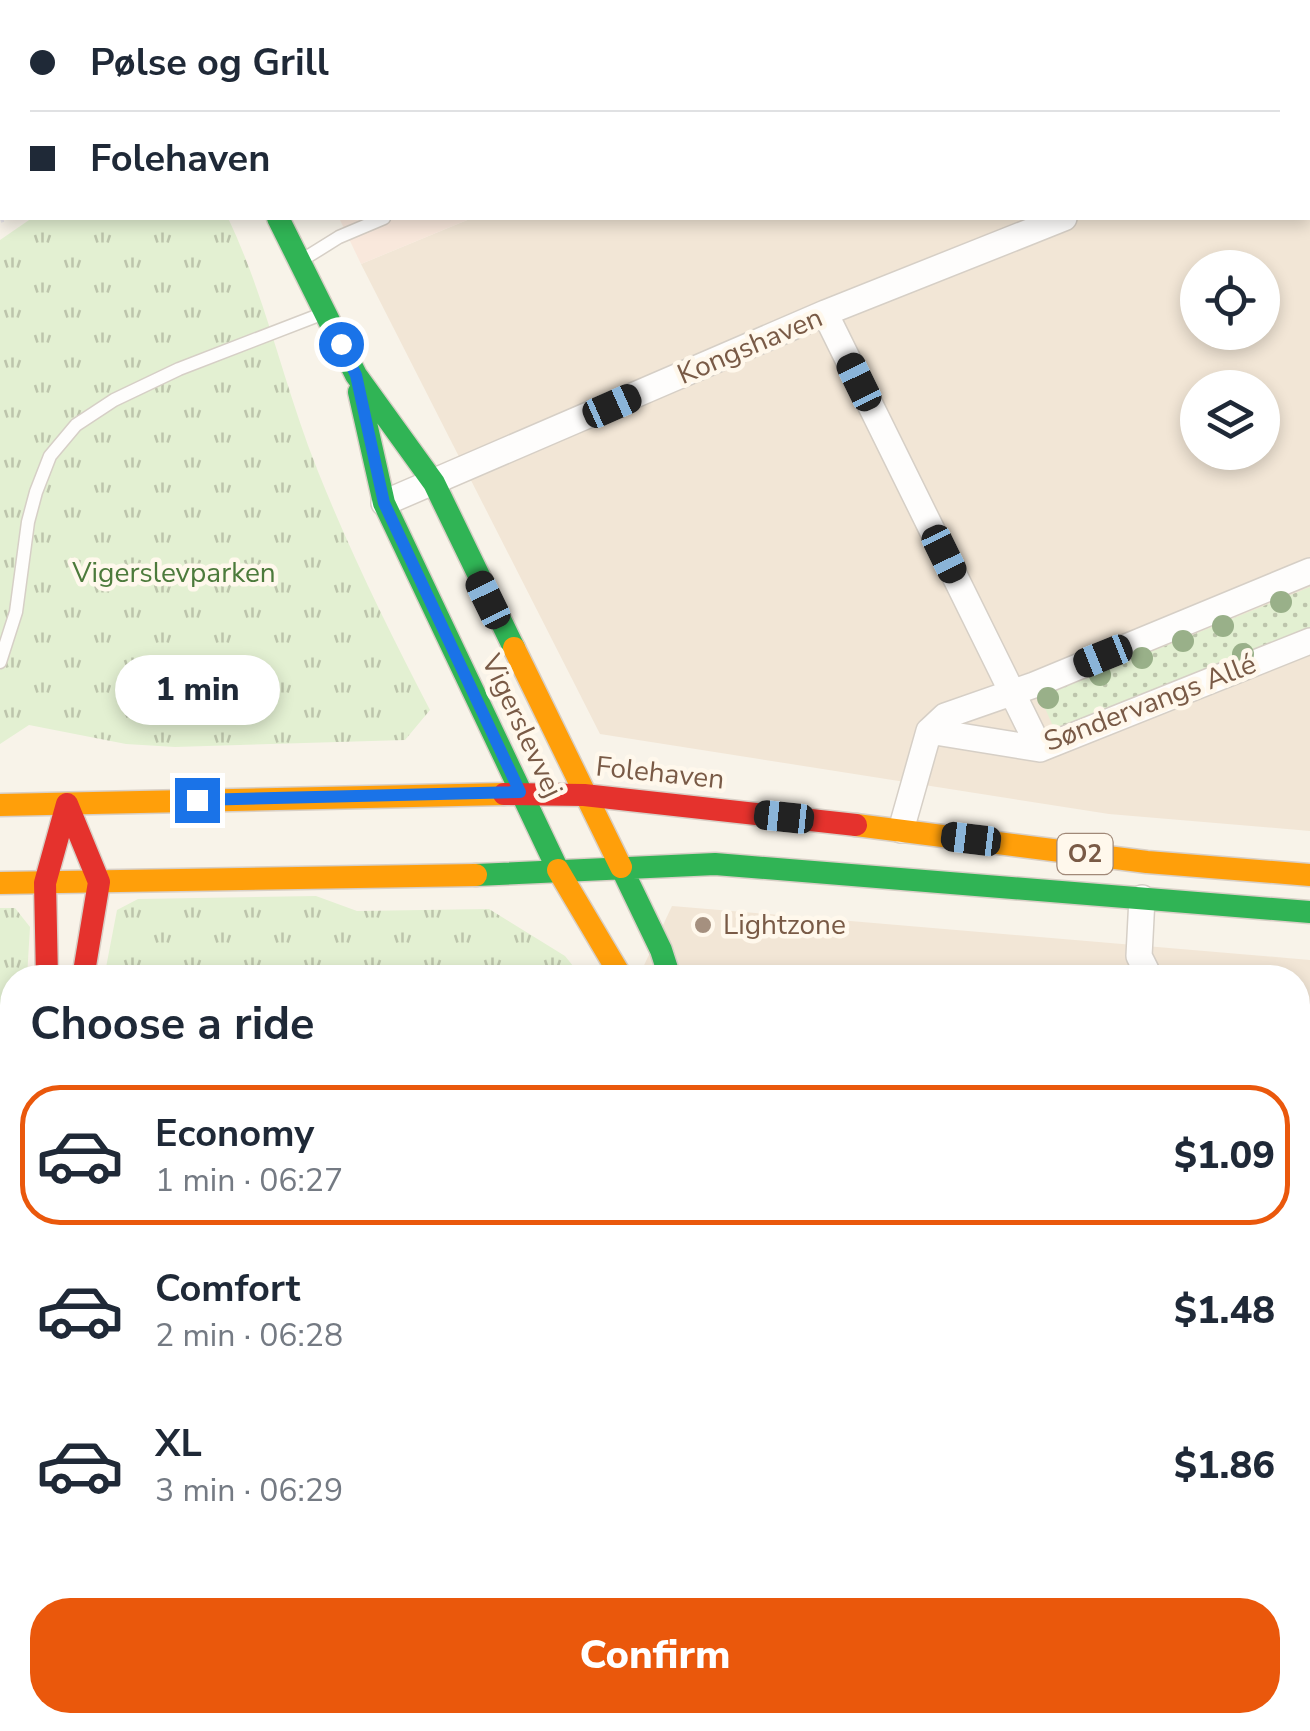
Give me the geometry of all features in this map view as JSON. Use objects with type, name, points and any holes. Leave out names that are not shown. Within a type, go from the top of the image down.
[{"type":"main road","name":"Vigerslevvej","points":[[279,220],[356,375],[434,484],[665,965]]},
{"type":"main road","name":"Vigerslevvej","points":[[356,375],[384,503],[558,870],[614,965]]},
{"type":"main road","name":"Folehaven","points":[[0,805],[520,792],[584,795],[1146,862],[1310,875]]},
{"type":"main road","points":[[66,804],[99,882],[85,965]]},
{"type":"main road","points":[[48,965],[46,883],[66,804]]},
{"type":"main road","name":"O2","points":[[46,883],[334,880],[716,864],[1310,912]]},
{"type":"main road","points":[[0,883],[46,883]]},
{"type":"street","name":"Kongshaven","points":[[384,503],[825,313],[1059,220]]},
{"type":"street","points":[[825,313],[1040,750]]},
{"type":"street","points":[[900,830],[929,731],[945,716],[1013,693],[1310,571]]},
{"type":"street","name":"Søndervangs Allé","points":[[929,731],[1040,750],[1310,641]]},
{"type":"street","points":[[1142,898],[1139,956],[1144,965]]},
{"type":"lane","points":[[300,262],[339,237],[379,220]]},
{"type":"lane","points":[[0,662],[16,612],[36,492],[50,456],[76,425],[114,400],[180,370],[326,312]]},
{"type":"shaded area","points":[[340,220],[467,220],[361,264]]},
{"type":"shaded area","points":[[467,220],[1310,220],[1310,831],[1109,814],[600,734],[361,264]]},
{"type":"shaded area","points":[[672,906],[1310,960],[1310,965],[644,965]]},
{"type":"green space","name":"Vigerslevparken","points":[[29,220],[229,220],[330,500],[370,591],[430,710],[405,740],[175,747],[126,744],[29,725],[0,744],[0,240]]},
{"type":"green space","points":[[1310,587],[1310,631],[1056,733],[1040,697]]},
{"type":"green space","points":[[316,896],[357,911],[489,909],[565,956],[572,965],[106,965],[117,910],[138,899]]},
{"type":"green space","points":[[0,908],[15,908],[30,927],[28,965],[0,965]]},
{"type":"traffic: fast","points":[[279,220],[356,375],[434,483],[514,648]]},
{"type":"traffic: fast","points":[[359,392],[384,503],[558,870]]},
{"type":"traffic: fast","points":[[476,875],[715,864],[1310,912]]},
{"type":"traffic: fast","points":[[621,867],[666,965]]},
{"type":"traffic: slow","points":[[514,648],[621,867]]},
{"type":"traffic: slow","points":[[0,805],[504,794]]},
{"type":"traffic: slow","points":[[856,825],[1147,862],[1310,875]]},
{"type":"traffic: slow","points":[[558,870],[614,965]]},
{"type":"traffic: slow","points":[[0,883],[476,875]]},
{"type":"traffic: jam","points":[[504,794],[584,795],[856,825]]},
{"type":"traffic: jam","points":[[67,804],[99,882],[85,965]]},
{"type":"traffic: jam","points":[[47,965],[45,883],[67,804]]},
{"type":"place","name":"Lightzone","points":[[703,925]]},
{"type":"route","points":[[197,800],[520,792],[384,503],[356,375],[341,344]]}]
